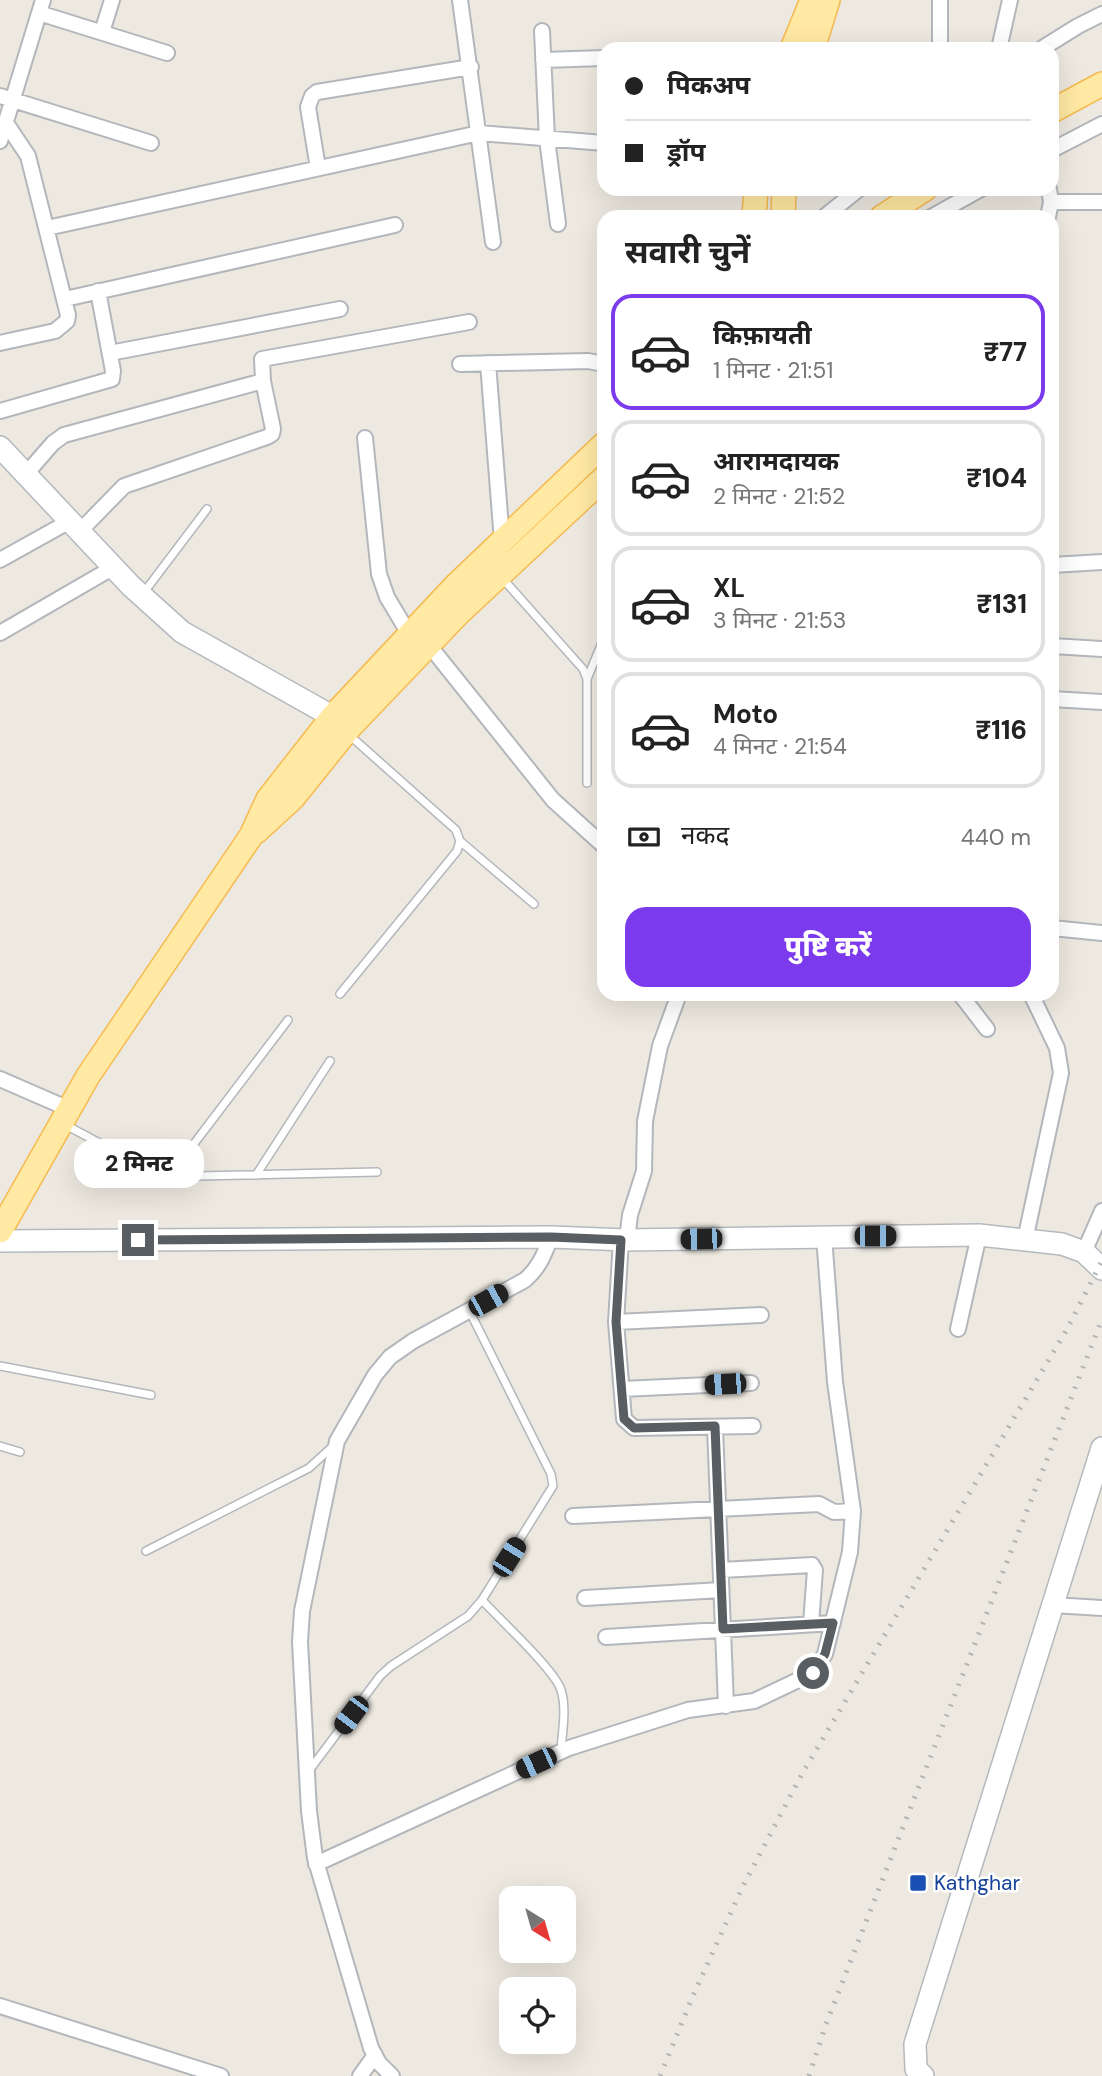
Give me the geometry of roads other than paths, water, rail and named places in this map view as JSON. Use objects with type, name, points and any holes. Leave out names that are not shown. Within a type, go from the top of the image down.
[{"type":"main road","points":[[795,42],[812,0]]},
{"type":"main road","points":[[815,42],[828,0]]},
{"type":"main road","points":[[1059,107],[1102,84]]},
{"type":"main road","points":[[893,210],[914,196]]},
{"type":"main road","points":[[0,1231],[88,1076],[251,836],[268,799],[343,725],[502,541],[597,451]]},
{"type":"main road","points":[[419,640],[500,575],[597,485]]},
{"type":"street","points":[[102,32],[112,0]]},
{"type":"street","points":[[467,0],[460,0],[494,242]]},
{"type":"street","points":[[940,0],[940,42]]},
{"type":"street","points":[[1001,42],[1010,0]]},
{"type":"street","points":[[0,141],[6,123],[7,98],[41,6],[102,32],[167,53]]},
{"type":"street","points":[[1052,42],[1102,14]]},
{"type":"street","points":[[542,31],[547,139],[558,224]]},
{"type":"street","points":[[543,60],[597,58]]},
{"type":"street","points":[[318,168],[308,107],[312,96],[317,92],[471,67]]},
{"type":"street","points":[[7,98],[151,143]]},
{"type":"street","points":[[0,343],[55,331],[67,321],[68,315],[27,156],[6,123]]},
{"type":"street","points":[[1059,146],[1102,124]]},
{"type":"street","points":[[47,228],[479,133],[597,143]]},
{"type":"street","points":[[833,210],[850,196]]},
{"type":"street","points":[[944,210],[968,196]]},
{"type":"street","points":[[1057,196],[1102,202]]},
{"type":"street","points":[[65,299],[395,225]]},
{"type":"street","points":[[0,411],[108,381],[113,375],[98,291]]},
{"type":"street","points":[[110,353],[340,309]]},
{"type":"street","points":[[0,560],[75,526],[124,486],[272,434],[261,362],[266,357],[469,322]]},
{"type":"street","points":[[488,363],[502,541]]},
{"type":"street","points":[[460,364],[597,363]]},
{"type":"street","points":[[26,474],[53,443],[64,435],[263,381]]},
{"type":"street","points":[[365,439],[379,574],[387,597],[419,640],[553,800],[597,840]]},
{"type":"street","points":[[0,447],[142,596],[182,632],[343,725]]},
{"type":"street","points":[[1059,565],[1102,562]]},
{"type":"street","points":[[0,633],[114,567]]},
{"type":"street","points":[[1059,646],[1102,649]]},
{"type":"street","points":[[1059,699],[1102,702]]},
{"type":"street","points":[[1059,929],[1102,933]]},
{"type":"street","points":[[676,1001],[660,1046],[645,1121],[644,1171],[624,1240],[616,1322],[624,1419],[630,1426],[752,1426]]},
{"type":"street","points":[[965,1001],[987,1029]]},
{"type":"street","points":[[1025,1240],[1062,1073],[1057,1048],[1034,1001]]},
{"type":"street","points":[[0,1079],[65,1116]]},
{"type":"street","points":[[1084,1252],[1102,1211]]},
{"type":"street","points":[[958,1329],[979,1235]]},
{"type":"street","points":[[0,1241],[551,1237],[624,1240],[979,1235],[1062,1244],[1084,1252],[1102,1269]]},
{"type":"street","points":[[316,1864],[561,1751],[677,1713],[754,1701],[813,1673],[825,1654],[833,1623],[850,1552],[853,1511],[835,1382],[824,1236]]},
{"type":"street","points":[[392,2076],[375,2055],[316,1864],[307,1773],[300,1642],[302,1611],[337,1441],[375,1375],[390,1357],[413,1341],[535,1272],[551,1237]]},
{"type":"street","points":[[616,1322],[761,1315]]},
{"type":"street","points":[[622,1389],[751,1383]]},
{"type":"street","points":[[715,1426],[726,1706]]},
{"type":"street","points":[[917,2074],[915,2044],[1102,1448]]},
{"type":"street","points":[[573,1516],[819,1504],[834,1512],[853,1511]]},
{"type":"street","points":[[721,1570],[812,1564],[816,1570],[811,1624]]},
{"type":"street","points":[[585,1598],[721,1590]]},
{"type":"street","points":[[1053,1605],[1102,1608]]},
{"type":"street","points":[[606,1637],[833,1623]]},
{"type":"street","points":[[0,2006],[221,2076]]},
{"type":"street","points":[[360,2076],[375,2055]]},
{"type":"lane","points":[[142,596],[208,509]]},
{"type":"lane","points":[[500,575],[577,659],[583,669],[586,679],[587,783]]},
{"type":"lane","points":[[586,679],[597,654]]},
{"type":"lane","points":[[343,725],[456,830],[460,841],[534,904]]},
{"type":"lane","points":[[340,994],[457,851],[460,841]]},
{"type":"lane","points":[[171,1174],[288,1020]]},
{"type":"lane","points":[[256,1175],[330,1061]]},
{"type":"lane","points":[[65,1116],[149,1166],[171,1174],[189,1176],[377,1172]]},
{"type":"lane","points":[[307,1773],[380,1676],[468,1616],[482,1600],[550,1492],[553,1480],[469,1310]]},
{"type":"lane","points":[[0,1366],[151,1395]]},
{"type":"lane","points":[[146,1551],[309,1468],[327,1454],[337,1441]]},
{"type":"lane","points":[[0,1446],[20,1452]]},
{"type":"lane","points":[[482,1600],[553,1674],[561,1689],[561,1751]]},
{"type":"railway","points":[[660,2076],[742,1888],[803,1772],[1066,1331],[1102,1261]]},
{"type":"railway","points":[[809,2076],[826,2024],[1102,1319]]},
{"type":"place","name":"Kathghar","points":[[918,1883]]}]
